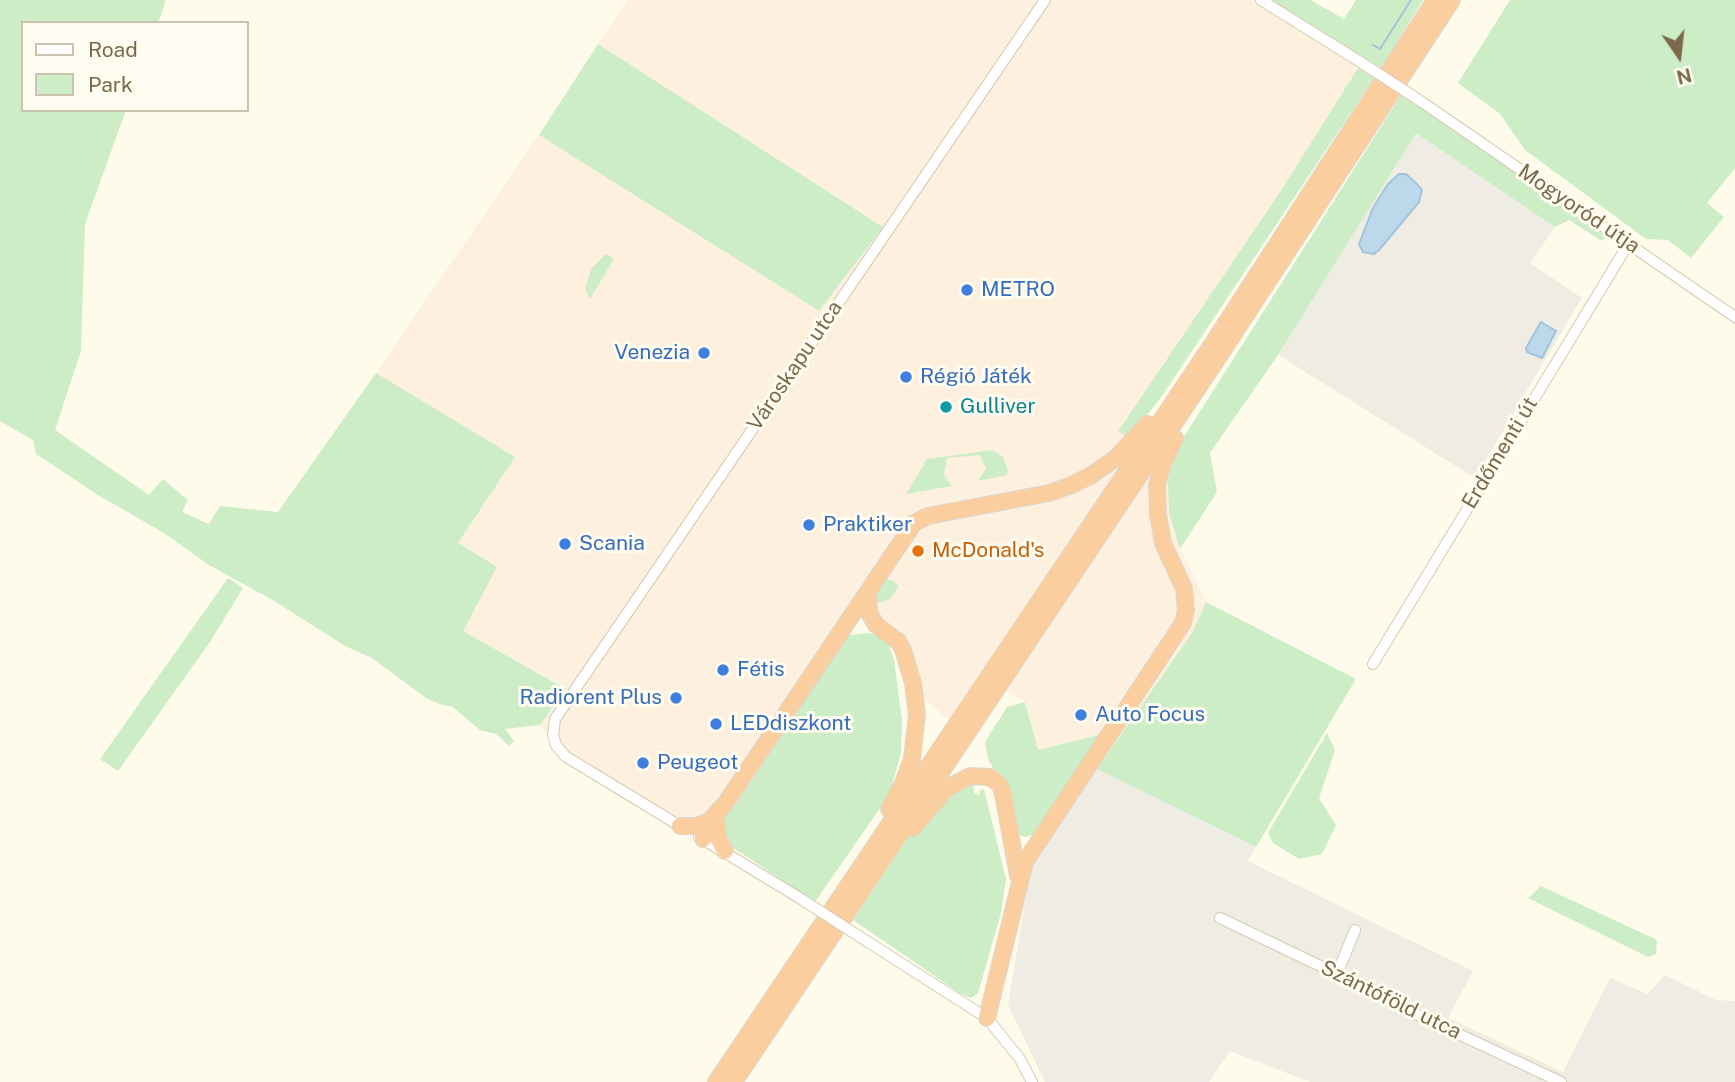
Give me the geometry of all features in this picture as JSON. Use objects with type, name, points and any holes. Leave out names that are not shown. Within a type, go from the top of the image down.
[{"type":"highway","points":[[1016,859],[1034,841],[1183,623],[1186,599],[1184,589],[1163,543],[1158,514],[1157,485],[1171,444],[1209,383],[1216,350],[1435,0]]},
{"type":"highway","points":[[716,1082],[888,839],[1452,0]]},
{"type":"highway","points":[[703,839],[709,835],[713,822],[917,521],[928,516],[1057,490],[1083,479],[1116,458],[1135,439],[1191,366],[1216,350]]},
{"type":"highway","points":[[868,592],[869,613],[873,623]]},
{"type":"highway","points":[[854,612],[892,635],[904,650],[913,683],[917,727],[912,759],[887,812],[888,839]]},
{"type":"highway","points":[[836,639],[873,623]]},
{"type":"highway","points":[[734,1082],[888,839],[914,827],[947,788],[963,778],[985,775],[1000,785],[1012,832],[1019,881]]},
{"type":"highway","points":[[680,826],[713,822]]},
{"type":"highway","points":[[713,822],[725,852]]},
{"type":"highway","points":[[1012,832],[1020,840],[1034,841]]},
{"type":"highway","points":[[987,1018],[1019,881],[1034,841]]},
{"type":"street","name":"Városkapu utca","points":[[680,826],[565,756],[555,745],[553,727],[562,707],[1045,0]]},
{"type":"street","name":"Mogyoród útja","points":[[1261,0],[1422,102],[1735,317]]},
{"type":"street","name":"Erdőmenti út","points":[[1373,664],[1629,243]]},
{"type":"street","points":[[680,826],[798,897],[987,1018],[1020,1059],[1032,1082]]},
{"type":"street","name":"Szántóföld utca","points":[[1220,918],[1337,974],[1343,980],[1561,1082]]},
{"type":"street","points":[[1337,974],[1355,930]]},
{"type":"shaded area","points":[[628,0],[1271,0],[1366,59],[1278,195],[1118,430],[1169,465],[1169,513],[1180,549],[1206,602],[1192,633],[1115,744],[1102,734],[1037,750],[1025,702],[997,683],[962,730],[917,693],[896,636],[850,605],[712,811],[687,822],[565,756],[540,725],[566,688],[463,631],[457,544],[376,373],[539,135],[819,311],[879,224],[598,44]]},
{"type":"shaded area","points":[[1416,132],[1555,227],[1530,263],[1582,298],[1475,478],[1278,355]]},
{"type":"shaded area","points":[[1097,769],[1256,847],[1248,860],[1260,867],[1473,971],[1448,1018],[1563,1072],[1610,978],[1648,994],[1665,975],[1716,1000],[1735,1001],[1735,1082],[1310,1082],[1230,1051],[1209,1082],[1045,1082],[1008,1005],[1031,867]]},
{"type":"green space","points":[[0,0],[166,0],[159,21],[21,21],[21,112],[125,112],[85,224],[81,351],[55,430],[149,495],[163,479],[188,500],[182,512],[209,524],[220,506],[278,512],[376,373],[515,457],[458,543],[497,567],[463,631],[566,689],[540,725],[505,729],[514,741],[509,746],[496,734],[480,730],[453,707],[426,698],[372,658],[345,646],[98,495],[36,454],[33,440],[0,421]]},
{"type":"green space","points":[[1271,0],[1310,0],[1344,19],[1356,0],[1423,0],[1381,68]]},
{"type":"green space","points":[[1510,0],[1735,0],[1735,168],[1707,203],[1724,217],[1691,258],[1668,240],[1646,239],[1525,150],[1500,114],[1458,83]]},
{"type":"green space","points":[[598,44],[883,227],[819,311],[539,135]]},
{"type":"green space","points":[[1358,68],[1374,78],[1162,396],[1129,438],[1118,431],[1278,195]]},
{"type":"green space","points":[[1401,95],[1611,233],[1602,241],[1569,220],[1555,227],[1416,133],[1278,355],[1210,453],[1217,492],[1180,549],[1169,513],[1168,485],[1169,465],[1178,446]]},
{"type":"green space","points":[[606,254],[614,259],[590,299],[585,289],[591,269]]},
{"type":"green space","points":[[992,450],[1003,457],[1007,475],[978,481],[986,468],[980,455],[947,458],[944,475],[952,486],[906,494],[927,459]]},
{"type":"green space","points":[[228,578],[243,588],[210,642],[118,771],[100,759]]},
{"type":"green space","points":[[884,579],[899,586],[890,599],[880,603],[872,598]]},
{"type":"green space","points":[[1206,602],[1356,679],[1256,847],[1097,769],[1192,633]]},
{"type":"green space","points":[[869,633],[887,639],[894,660],[902,720],[901,753],[892,785],[882,805],[815,902],[729,845],[721,828],[724,816],[837,644],[850,635]]},
{"type":"green space","points":[[1025,702],[1038,750],[1102,734],[1033,835],[1024,837],[1014,831],[997,775],[988,759],[985,742],[1007,707]]},
{"type":"green space","points":[[1327,733],[1335,750],[1319,798],[1336,825],[1322,854],[1299,859],[1273,843],[1268,833]]},
{"type":"green space","points":[[973,783],[974,793],[980,795],[979,791],[984,789],[1006,879],[1001,913],[978,993],[971,998],[961,994],[853,920],[904,841],[944,800],[960,787]]},
{"type":"green space","points":[[1541,886],[1657,940],[1656,954],[1648,957],[1528,898]]},
{"type":"water","points":[[1399,174],[1406,174],[1422,190],[1419,202],[1379,250],[1374,254],[1363,252],[1359,244],[1373,208],[1388,184]]},
{"type":"water","points":[[1541,322],[1556,331],[1542,358],[1527,352],[1526,348]]},
{"type":"waterway","points":[[1373,45],[1380,49],[1411,0]]},
{"type":"place","name":"METRO","points":[[967,290]]},
{"type":"place","name":"Venezia","points":[[704,353]]},
{"type":"place","name":"Régió Játék","points":[[906,377]]},
{"type":"place","name":"Gulliver","points":[[946,407]]},
{"type":"place","name":"Praktiker","points":[[809,525]]},
{"type":"place","name":"Scania","points":[[565,544]]},
{"type":"place","name":"McDonald's","points":[[918,551]]},
{"type":"place","name":"Fétis","points":[[723,670]]},
{"type":"place","name":"Radiorent Plus","points":[[676,698]]},
{"type":"place","name":"Auto Focus","points":[[1081,715]]},
{"type":"place","name":"LEDdiszkont","points":[[716,724]]},
{"type":"place","name":"Peugeot","points":[[643,763]]}]
